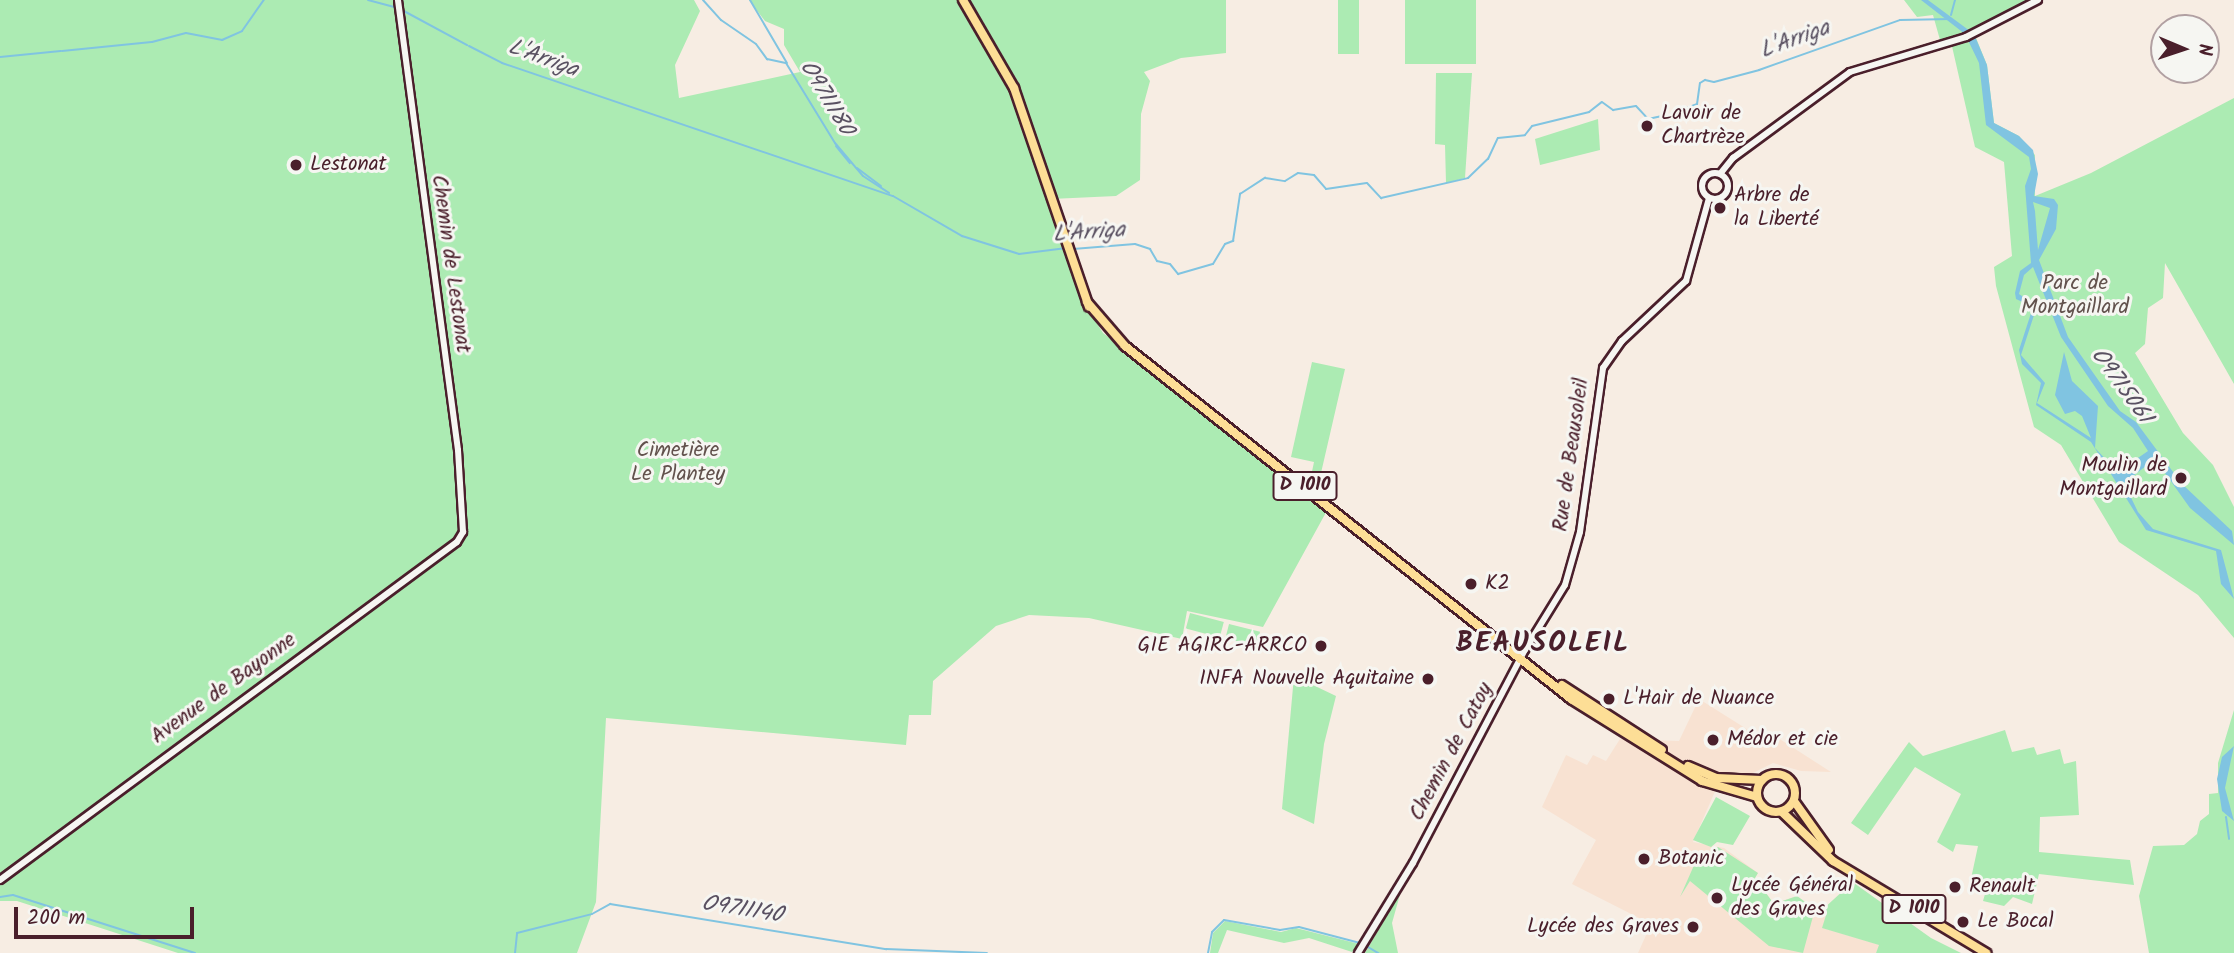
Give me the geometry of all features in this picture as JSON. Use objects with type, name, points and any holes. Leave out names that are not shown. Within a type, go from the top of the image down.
[{"type":"main road","name":"D 1010","points":[[963,0],[1014,88],[1068,254],[1087,302],[1102,328],[1571,699],[1674,758],[1716,778],[1762,780]]},
{"type":"main road","name":"D 1010","points":[[1521,658],[1702,780],[1757,797]]},
{"type":"main road","points":[[1772,775],[1788,778],[1795,787],[1794,801],[1782,812],[1769,811],[1757,797],[1762,780],[1772,775]]},
{"type":"main road","name":"D 1010","points":[[1794,801],[1842,866]]},
{"type":"main road","name":"D 1010","points":[[1782,812],[1842,866],[1986,953]]},
{"type":"street","name":"Chemin de Lestonat","points":[[398,0],[465,525]]},
{"type":"street","points":[[1720,174],[1733,158],[1850,72],[1966,37],[2038,0]]},
{"type":"street","points":[[1712,173],[1720,174],[1727,181],[1727,192],[1717,199],[1709,198],[1703,192],[1703,180],[1712,173]]},
{"type":"street","name":"Rue de Beausoleil","points":[[1521,658],[1571,569],[1603,368],[1622,341],[1686,281],[1709,198]]},
{"type":"street","name":"Avenue de Bayonne","points":[[0,880],[457,542],[465,525]]},
{"type":"street","name":"Chemin de Catoy","points":[[1358,953],[1413,863],[1521,658]]},
{"type":"shaded area","points":[[1699,699],[1769,743],[1775,736],[1831,772],[1801,771],[1773,763],[1749,775],[1723,773],[1693,842],[1724,848],[1758,873],[1755,878],[1774,904],[1797,896],[1812,908],[1827,911],[1823,928],[1880,945],[1876,953],[1638,953],[1651,924],[1572,884],[1596,840],[1542,807],[1566,755],[1587,765],[1593,755],[1606,761],[1620,739],[1679,741]]},
{"type":"green space","name":"Cimetière Le Plantey","points":[[0,0],[694,0],[700,11],[675,65],[679,98],[800,72],[784,45],[784,29],[765,21],[749,0],[1226,0],[1226,53],[1181,58],[1144,72],[1150,81],[1141,114],[1140,180],[1116,196],[1051,199],[1081,298],[1103,333],[1329,507],[1263,627],[1187,611],[1182,639],[1089,618],[1029,615],[996,626],[933,681],[931,715],[909,715],[906,745],[606,718],[596,902],[577,953],[178,953],[17,901],[0,901]]},
{"type":"green space","points":[[1338,0],[1359,0],[1359,54],[1338,54]]},
{"type":"green space","points":[[1405,0],[1476,0],[1476,64],[1405,64]]},
{"type":"green space","name":"Parc de Montgaillard","points":[[1904,0],[2038,0],[1974,33],[1987,65],[1994,123],[2019,136],[2035,155],[2035,196],[2091,173],[2234,98],[2234,384],[2165,263],[2163,298],[2148,308],[2145,344],[2135,353],[2183,433],[2213,465],[2234,507],[2234,638],[2198,595],[2119,542],[2061,445],[2034,427],[1996,286],[1994,267],[2012,256],[2004,162],[1975,147],[1951,42],[1958,37],[1940,40],[1933,15],[1917,17]]},
{"type":"green space","points":[[1436,73],[1472,73],[1465,178],[1446,183],[1445,145],[1435,144]]},
{"type":"green space","points":[[1598,119],[1600,150],[1540,165],[1535,139]]},
{"type":"green space","points":[[1312,362],[1345,369],[1318,486],[1310,481],[1314,462],[1291,457]]},
{"type":"green space","points":[[1190,613],[1224,622],[1220,638],[1186,628]]},
{"type":"green space","points":[[1229,624],[1260,632],[1256,646],[1225,639]]},
{"type":"green space","points":[[1294,676],[1336,696],[1324,744],[1314,824],[1282,809]]},
{"type":"green space","points":[[2234,710],[2234,953],[2149,953],[2139,896],[2153,846],[2184,845],[2197,834],[2200,821],[2209,814],[2209,794],[2218,793],[2218,763]]},
{"type":"green space","points":[[2005,730],[2012,752],[2034,747],[2037,755],[2060,749],[2064,764],[2076,761],[2079,815],[2040,817],[2039,852],[2130,860],[2134,885],[2039,874],[2032,904],[2013,897],[2004,906],[1983,901],[1985,894],[1969,888],[1978,846],[1956,844],[1953,852],[1937,842],[1961,794],[1915,767],[1868,835],[1851,823],[1909,742],[1923,756]]},
{"type":"green space","points":[[1716,797],[1750,816],[1733,845],[1717,842],[1711,847],[1693,840]]},
{"type":"green space","points":[[1718,847],[1758,873],[1755,878],[1774,904],[1797,896],[1815,909],[1803,953],[1769,946],[1690,881],[1680,897],[1695,863]]},
{"type":"green space","points":[[1847,878],[1931,938],[1961,953],[1876,953],[1879,945],[1822,928],[1827,912],[1822,910],[1845,889]]},
{"type":"green space","points":[[1401,891],[1392,923],[1398,953],[1365,953]]},
{"type":"green space","points":[[1225,921],[1281,932],[1296,928],[1359,944],[1352,952],[1309,938],[1284,943],[1227,930],[1218,953],[1210,953],[1213,933]]},
{"type":"water","points":[[1921,0],[1928,0],[1974,34],[1987,65],[1994,123],[2019,136],[2033,150],[2038,174],[2034,196],[2054,199],[2058,205],[2056,229],[2039,260],[2068,337],[2120,411],[2136,422],[2182,484],[2232,531],[2234,545],[2190,508],[2155,459],[2124,483],[2138,512],[2153,529],[2221,550],[2234,599],[2221,584],[2216,551],[2146,530],[2091,442],[2036,405],[2041,383],[2022,364],[2019,350],[2033,307],[2016,299],[2015,293],[2020,271],[2031,263],[2025,186],[2031,169],[2029,157],[1986,125],[1979,63],[1965,34]],"holes":[[[2033,202],[2050,208],[2038,250],[2035,211]],[[2033,267],[2061,337],[2108,406],[2133,428],[2148,451],[2122,469],[2116,470],[2095,448],[2098,406],[2072,381],[2064,352],[2055,395],[2065,414],[2075,411],[2082,416],[2091,438],[2037,403],[2045,383],[2021,355],[2037,306],[2019,294],[2024,275]]]},
{"type":"water","points":[[2234,746],[2225,788],[2234,821],[2222,811],[2217,779],[2222,757]]},
{"type":"waterway","points":[[62,51],[152,42],[186,33],[222,40],[242,31],[264,0]]},
{"type":"waterway","name":"L'Arriga","points":[[368,0],[397,8]]},
{"type":"waterway","name":"O9711180","points":[[703,0],[721,20],[756,44],[767,59],[786,63],[835,143],[863,176],[889,193]]},
{"type":"waterway","name":"O9711180","points":[[750,0],[787,63]]},
{"type":"waterway","points":[[1951,15],[1955,0]]},
{"type":"waterway","name":"L'Arriga","points":[[402,10],[467,45]]},
{"type":"waterway","name":"L'Arriga","points":[[1671,114],[1697,104],[1700,83],[1705,80],[1714,82],[1759,70],[1900,20],[1951,19]]},
{"type":"waterway","name":"L'Arriga","points":[[469,46],[502,63],[893,196],[962,236],[1019,254],[1067,248]]},
{"type":"waterway","points":[[0,57],[61,51]]},
{"type":"waterway","name":"L'Arriga","points":[[1073,249],[1135,244],[1150,249],[1157,261],[1170,264],[1178,274],[1213,264],[1225,244],[1233,241],[1240,194],[1265,178],[1285,181],[1298,173],[1314,175],[1326,189],[1367,183],[1381,198],[1468,178],[1488,159],[1498,138],[1525,135],[1532,126],[1589,112],[1602,102],[1613,110],[1636,106],[1648,119],[1667,115]]},
{"type":"waterway","name":"O9711180","points":[[836,146],[850,163]]},
{"type":"waterway","name":"O9711180","points":[[857,168],[881,186]]},
{"type":"waterway","points":[[2226,817],[2229,839]]},
{"type":"waterway","name":"O9711140","points":[[0,897],[13,895],[195,953]]},
{"type":"waterway","name":"O9711140","points":[[515,953],[517,933],[592,914],[610,904],[886,949],[987,953]]},
{"type":"waterway","name":"O9711140","points":[[1208,953],[1212,932],[1224,920],[1280,930],[1299,927],[1360,943]]},
{"type":"waterway","name":"O9711140","points":[[1368,947],[1378,953]]},
{"type":"place","name":"Lavoir de Chartrèze","points":[[1647,126]]},
{"type":"place","name":"Lestonat","points":[[296,165]]},
{"type":"place","name":"Arbre de la Liberté","points":[[1720,208]]},
{"type":"place","name":"Moulin de Montgaillard","points":[[2181,478]]},
{"type":"place","name":"K2","points":[[1471,584]]},
{"type":"place","name":"GIE AGIRC-ARRCO","points":[[1321,646]]},
{"type":"place","name":"INFA Nouvelle Aquitaine","points":[[1428,679]]},
{"type":"place","name":"L'Hair de Nuance","points":[[1609,699]]},
{"type":"place","name":"Médor et cie","points":[[1713,740]]},
{"type":"place","name":"Botanic","points":[[1644,859]]},
{"type":"place","name":"Renault","points":[[1955,887]]},
{"type":"place","name":"Lycée Général des Graves","points":[[1717,898]]},
{"type":"place","name":"Le Bocal","points":[[1963,922]]},
{"type":"place","name":"Lycée des Graves","points":[[1693,927]]},
{"type":"district","name":"BEAUSOLEIL","points":[[1543,644]]},
{"type":"water label","name":"O9715061","points":[[2121,386]]}]
